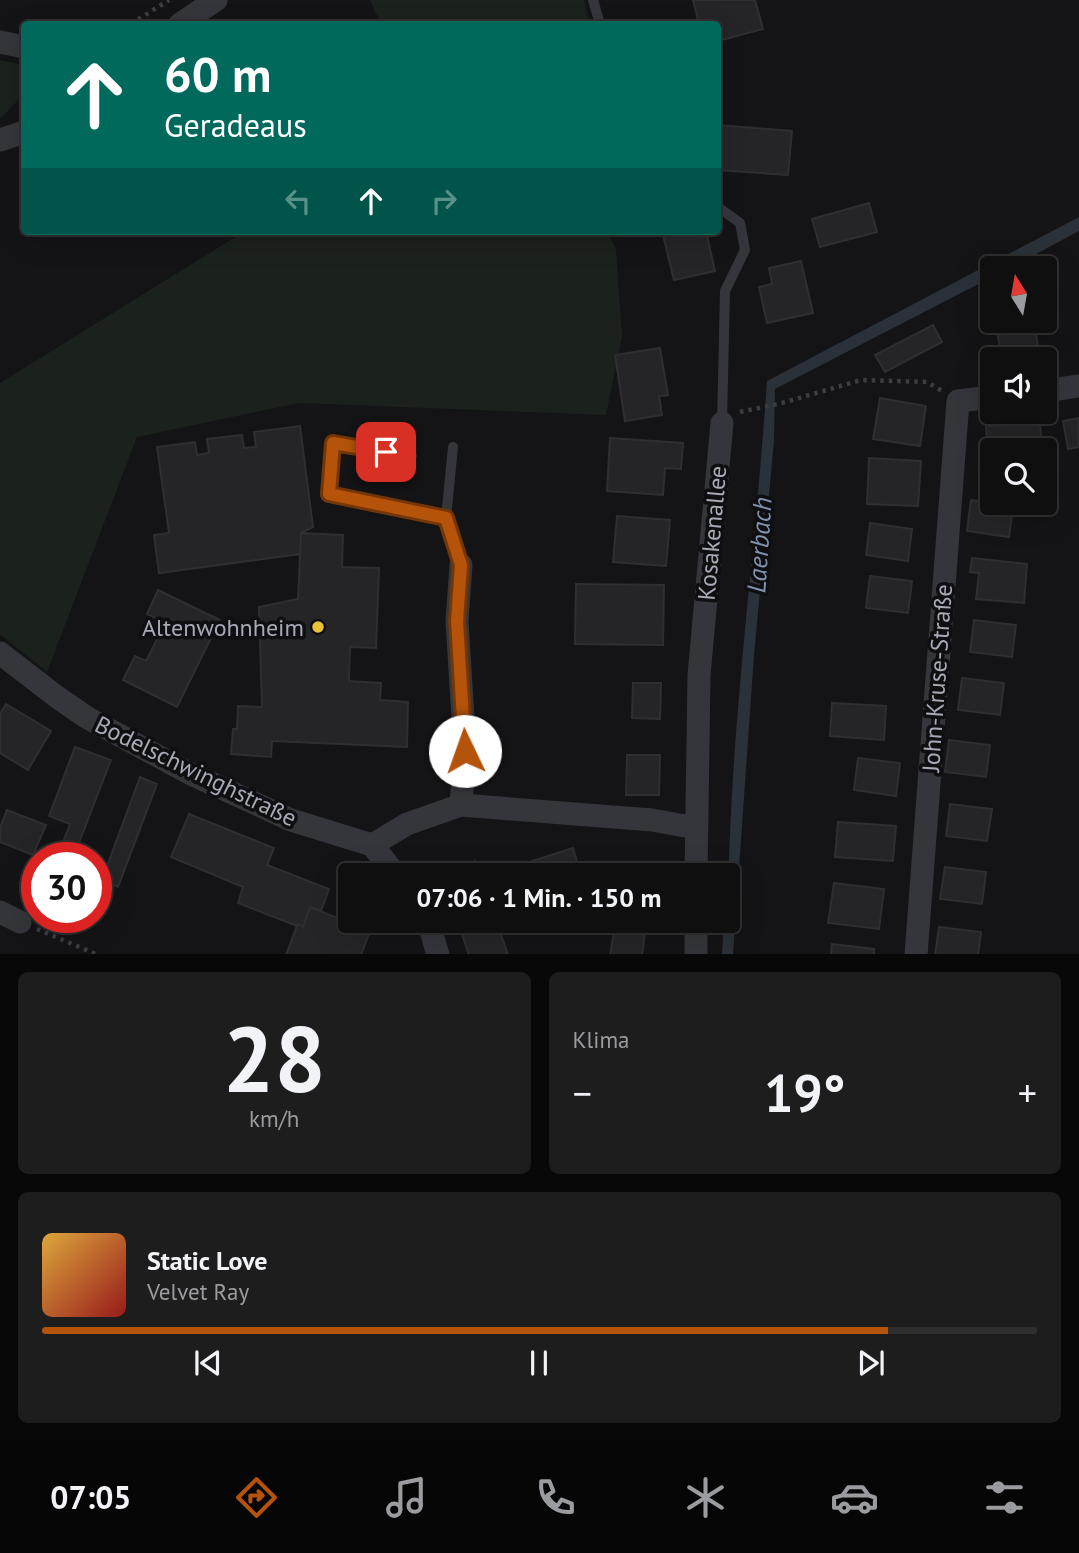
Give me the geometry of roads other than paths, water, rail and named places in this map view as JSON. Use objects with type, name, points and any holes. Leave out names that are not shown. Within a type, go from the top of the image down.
[{"type":"street","points":[[184,21],[216,0]]},
{"type":"street","points":[[0,42],[21,46]]},
{"type":"street","points":[[0,140],[21,133]]},
{"type":"street","points":[[1057,389],[1079,386]]},
{"type":"street","name":"John-Kruse-Straße","points":[[916,954],[958,401],[980,398]]},
{"type":"street","name":"Kosakenallee","points":[[696,863],[699,675],[722,423]]},
{"type":"street","points":[[461,565],[457,621],[465,751],[461,805]]},
{"type":"street","name":"Bodelschwinghstraße","points":[[0,653],[86,717],[189,773],[291,820],[372,845]]},
{"type":"street","points":[[386,863],[372,845],[407,824],[461,805],[652,820],[696,828]]},
{"type":"street","points":[[432,933],[439,954]]},
{"type":"street","points":[[696,933],[696,954]]},
{"type":"lane","points":[[593,0],[599,21]]},
{"type":"lane","name":"Kosakenallee","points":[[721,209],[740,223],[745,250],[725,291],[722,423]]},
{"type":"lane","points":[[412,456],[333,443],[329,494],[446,518]]},
{"type":"lane","points":[[453,447],[446,518],[461,565]]},
{"type":"water","points":[[1079,217],[1079,231],[1032,256],[1005,256]]},
{"type":"water","name":"Laerbach","points":[[980,269],[980,283],[775,389],[774,441],[754,655],[739,863],[729,863],[737,719],[767,381]]},
{"type":"water","points":[[723,933],[734,933],[733,954],[722,954]]},
{"type":"place","name":"Altenwohnheim","points":[[318,627]]}]
